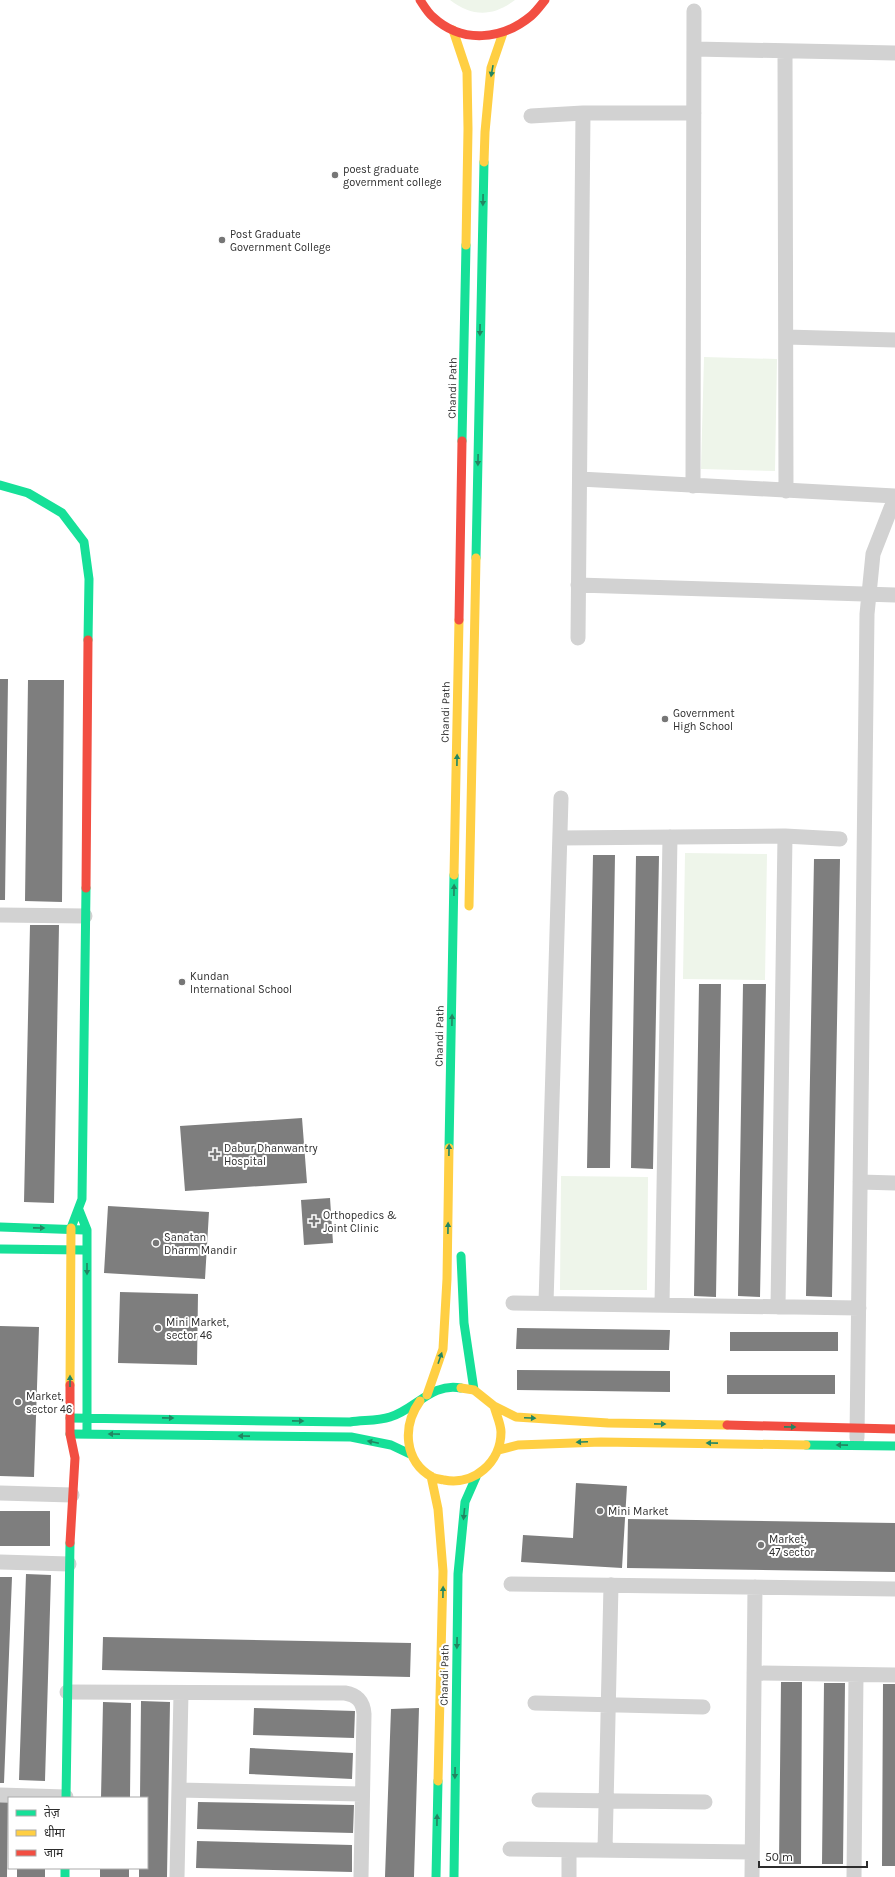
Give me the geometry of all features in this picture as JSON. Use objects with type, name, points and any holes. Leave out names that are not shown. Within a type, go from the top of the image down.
[{"type":"main road","points":[[420,0],[431,15],[441,24],[453,30],[472,36],[493,36],[503,34],[521,26],[529,20],[545,0]]},
{"type":"main road","name":"Chandi Path","points":[[427,1395],[443,1349],[447,1279],[465,336],[468,129],[467,72],[453,30]]},
{"type":"main road","points":[[468,919],[485,132],[491,68],[503,34]]},
{"type":"main road","points":[[0,485],[28,492],[62,513],[84,542],[89,579],[82,1199],[71,1229],[70,1250],[70,1434],[75,1458],[69,1564],[66,1797]]},
{"type":"main road","points":[[75,1458],[87,1434],[87,1230],[79,1210]]},
{"type":"main road","points":[[0,1227],[87,1230]]},
{"type":"main road","points":[[462,1244],[461,1276],[465,1336],[474,1390]]},
{"type":"main road","points":[[0,1249],[86,1251]]},
{"type":"main road","points":[[70,1418],[87,1417],[350,1422],[390,1417],[437,1390],[453,1386],[474,1390],[494,1406],[516,1417],[608,1423],[895,1430]]},
{"type":"main road","points":[[420,1401],[410,1417],[407,1429],[406,1436],[410,1454],[421,1469],[430,1476],[440,1480],[455,1482],[476,1477],[489,1467],[499,1450],[502,1433],[499,1417],[494,1406]]},
{"type":"main road","points":[[70,1434],[351,1437],[391,1445],[410,1454]]},
{"type":"main road","points":[[499,1450],[518,1445],[601,1442],[895,1446]]},
{"type":"main road","name":"Chandi Path","points":[[430,1476],[438,1509],[443,1572],[436,1877]]},
{"type":"main road","name":"Chandi Path","points":[[454,1877],[458,1574],[465,1502],[476,1477]]},
{"type":"street","points":[[694,11],[694,486]]},
{"type":"street","points":[[694,49],[895,53]]},
{"type":"street","points":[[785,51],[786,491]]},
{"type":"street","points":[[531,116],[583,113],[694,113]]},
{"type":"street","points":[[578,638],[583,113]]},
{"type":"street","points":[[786,338],[895,340]]},
{"type":"street","points":[[580,479],[895,496]]},
{"type":"street","points":[[857,1445],[867,614],[873,554],[891,508],[895,502]]},
{"type":"street","points":[[578,585],[895,595]]},
{"type":"street","points":[[546,1303],[561,798]]},
{"type":"street","points":[[560,838],[785,836],[840,839]]},
{"type":"street","points":[[778,1307],[785,836]]},
{"type":"street","points":[[662,1305],[670,837]]},
{"type":"street","points":[[0,915],[85,916]]},
{"type":"street","points":[[860,1182],[895,1183]]},
{"type":"street","points":[[514,1303],[859,1308]]},
{"type":"street","points":[[0,1493],[72,1495]]},
{"type":"street","points":[[0,1562],[69,1564]]},
{"type":"street","points":[[511,1584],[895,1589]]},
{"type":"street","points":[[605,1850],[611,1585]]},
{"type":"street","points":[[752,1877],[755,1587]]},
{"type":"street","points":[[754,1673],[895,1675]]},
{"type":"street","points":[[854,1877],[856,1674]]},
{"type":"street","points":[[67,1692],[344,1693],[356,1696],[363,1706],[364,1714],[361,1877]]},
{"type":"street","points":[[177,1877],[181,1693]]},
{"type":"street","points":[[535,1703],[703,1707]]},
{"type":"street","points":[[179,1790],[362,1794]]},
{"type":"street","points":[[0,1795],[44,1797]]},
{"type":"street","points":[[539,1800],[705,1802]]},
{"type":"street","points":[[510,1849],[752,1852]]},
{"type":"street","points":[[569,1850],[569,1877]]},
{"type":"shaded area","points":[[450,0],[515,0],[499,10],[482,13],[466,10]]},
{"type":"shaded area","points":[[704,357],[777,359],[775,471],[701,469]]},
{"type":"shaded area","points":[[685,853],[767,854],[765,980],[683,979]]},
{"type":"shaded area","points":[[561,1176],[648,1177],[647,1290],[560,1290]]},
{"type":"building","points":[[0,679],[8,679],[5,900],[0,900]]},
{"type":"building","points":[[28,680],[64,680],[62,902],[25,901]]},
{"type":"building","points":[[593,855],[615,855],[610,1168],[587,1168]]},
{"type":"building","points":[[636,856],[659,856],[653,1169],[631,1168]]},
{"type":"building","points":[[814,859],[840,859],[832,1297],[806,1296]]},
{"type":"building","points":[[30,925],[59,925],[54,1203],[24,1202]]},
{"type":"building","points":[[699,984],[721,984],[716,1297],[694,1296]]},
{"type":"building","points":[[743,984],[766,984],[760,1297],[738,1296]]},
{"type":"building","points":[[302,1118],[307,1183],[185,1191],[180,1126]]},
{"type":"building","points":[[330,1198],[333,1243],[304,1245],[301,1200]]},
{"type":"building","name":"Sanatan Dharm Mandir","points":[[108,1206],[209,1212],[205,1279],[104,1273]]},
{"type":"building","name":"Mini Market, sector 46","points":[[120,1292],[198,1294],[197,1365],[118,1363]]},
{"type":"building","name":"Market, sector 46","points":[[0,1326],[39,1327],[34,1477],[0,1476]]},
{"type":"building","points":[[517,1328],[670,1330],[669,1350],[516,1349]]},
{"type":"building","points":[[730,1332],[838,1332],[838,1351],[730,1351]]},
{"type":"building","points":[[517,1370],[670,1371],[670,1392],[517,1390]]},
{"type":"building","points":[[727,1375],[835,1375],[835,1394],[727,1394]]},
{"type":"building","name":"Mini Market","points":[[576,1483],[627,1486],[622,1568],[521,1562],[523,1535],[573,1538]]},
{"type":"building","points":[[0,1511],[50,1511],[50,1546],[0,1546]]},
{"type":"building","name":"Market, 47 sector","points":[[628,1519],[895,1523],[895,1572],[627,1568]]},
{"type":"building","points":[[26,1574],[51,1575],[45,1781],[19,1780]]},
{"type":"building","points":[[0,1577],[12,1577],[4,1783],[0,1783]]},
{"type":"building","points":[[103,1637],[411,1643],[410,1677],[102,1670]]},
{"type":"building","points":[[781,1682],[802,1682],[801,1864],[779,1864]]},
{"type":"building","points":[[824,1683],[845,1683],[843,1864],[822,1864]]},
{"type":"building","points":[[883,1684],[895,1684],[895,1866],[882,1866]]},
{"type":"building","points":[[141,1701],[170,1702],[167,1877],[139,1877],[139,1869],[148,1869],[148,1797],[140,1797]]},
{"type":"building","points":[[103,1702],[131,1703],[130,1797],[101,1797]]},
{"type":"building","points":[[254,1708],[355,1711],[354,1738],[253,1735]]},
{"type":"building","points":[[419,1708],[414,1877],[385,1877],[391,1709]]},
{"type":"building","points":[[250,1748],[353,1753],[352,1779],[249,1774]]},
{"type":"building","points":[[0,1800],[8,1800],[7,1877],[0,1877]]},
{"type":"building","points":[[198,1802],[354,1805],[353,1833],[197,1829]]},
{"type":"building","points":[[197,1841],[352,1845],[352,1872],[196,1868]]},
{"type":"building","points":[[17,1869],[45,1869],[45,1877],[17,1877]]},
{"type":"building","points":[[100,1869],[129,1869],[129,1877],[100,1877]]},
{"type":"traffic: fast","points":[[476,558],[484,162]]},
{"type":"traffic: fast","points":[[462,441],[466,245]]},
{"type":"traffic: fast","points":[[0,485],[28,493],[62,513],[84,542],[89,579],[88,640]]},
{"type":"traffic: fast","points":[[449,1148],[454,875]]},
{"type":"traffic: fast","points":[[71,1228],[82,1199],[86,888]]},
{"type":"traffic: fast","points":[[79,1210],[87,1230],[87,1430]]},
{"type":"traffic: fast","points":[[0,1227],[84,1230]]},
{"type":"traffic: fast","points":[[0,1249],[83,1250]]},
{"type":"traffic: fast","points":[[461,1256],[464,1323],[474,1390]]},
{"type":"traffic: fast","points":[[70,1418],[350,1422],[390,1417],[408,1408],[433,1392],[451,1387],[461,1388]]},
{"type":"traffic: fast","points":[[70,1434],[351,1437],[391,1445],[410,1454]]},
{"type":"traffic: fast","points":[[806,1445],[895,1446]]},
{"type":"traffic: fast","points":[[454,1877],[458,1574],[465,1502],[476,1477]]},
{"type":"traffic: fast","points":[[66,1797],[70,1543]]},
{"type":"traffic: fast","points":[[436,1877],[438,1781]]},
{"type":"traffic: fast","points":[[65,1869],[65,1877]]},
{"type":"traffic: slow","points":[[453,30],[467,72],[468,129],[466,245]]},
{"type":"traffic: slow","points":[[484,162],[485,132],[491,68],[503,33]]},
{"type":"traffic: slow","points":[[469,906],[476,558]]},
{"type":"traffic: slow","points":[[454,875],[459,620]]},
{"type":"traffic: slow","points":[[427,1395],[443,1349],[447,1279],[449,1148]]},
{"type":"traffic: slow","points":[[70,1385],[71,1228]]},
{"type":"traffic: slow","points":[[461,1388],[474,1390],[494,1406],[516,1417],[608,1423],[727,1425]]},
{"type":"traffic: slow","points":[[420,1401],[410,1421],[409,1442],[411,1453],[416,1462],[432,1477],[436,1479],[455,1481],[466,1479],[484,1470],[496,1453],[500,1443],[501,1429],[494,1406]]},
{"type":"traffic: slow","points":[[499,1450],[518,1445],[601,1442],[806,1445]]},
{"type":"traffic: slow","points":[[431,1476],[438,1509],[443,1571],[438,1781]]},
{"type":"traffic: jam","points":[[420,0],[431,15],[444,26],[456,32],[482,36],[508,30],[520,24],[533,14],[545,0]]},
{"type":"traffic: jam","points":[[459,620],[462,441]]},
{"type":"traffic: jam","points":[[86,888],[88,640]]},
{"type":"traffic: jam","points":[[70,1385],[70,1434],[75,1458],[70,1543]]},
{"type":"traffic: jam","points":[[727,1425],[895,1429]]},
{"type":"place","name":"poest graduate government college","points":[[335,175]]},
{"type":"place","name":"Post Graduate Government College","points":[[222,240]]},
{"type":"place","name":"Government High School","points":[[665,719]]},
{"type":"place","name":"Kundan International School","points":[[182,982]]},
{"type":"place","name":"Dabur Dhanwantry Hospital","points":[[215,1154]]},
{"type":"place","name":"Orthopedics & Joint Clinic","points":[[314,1221]]},
{"type":"place","name":"Sanatan Dharm Mandir","points":[[156,1243]]},
{"type":"place","name":"Mini Market, sector 46","points":[[158,1328]]},
{"type":"place","name":"Market, sector 46","points":[[18,1402]]},
{"type":"place","name":"Mini Market","points":[[600,1511]]},
{"type":"place","name":"Market, 47 sector","points":[[761,1545]]}]
